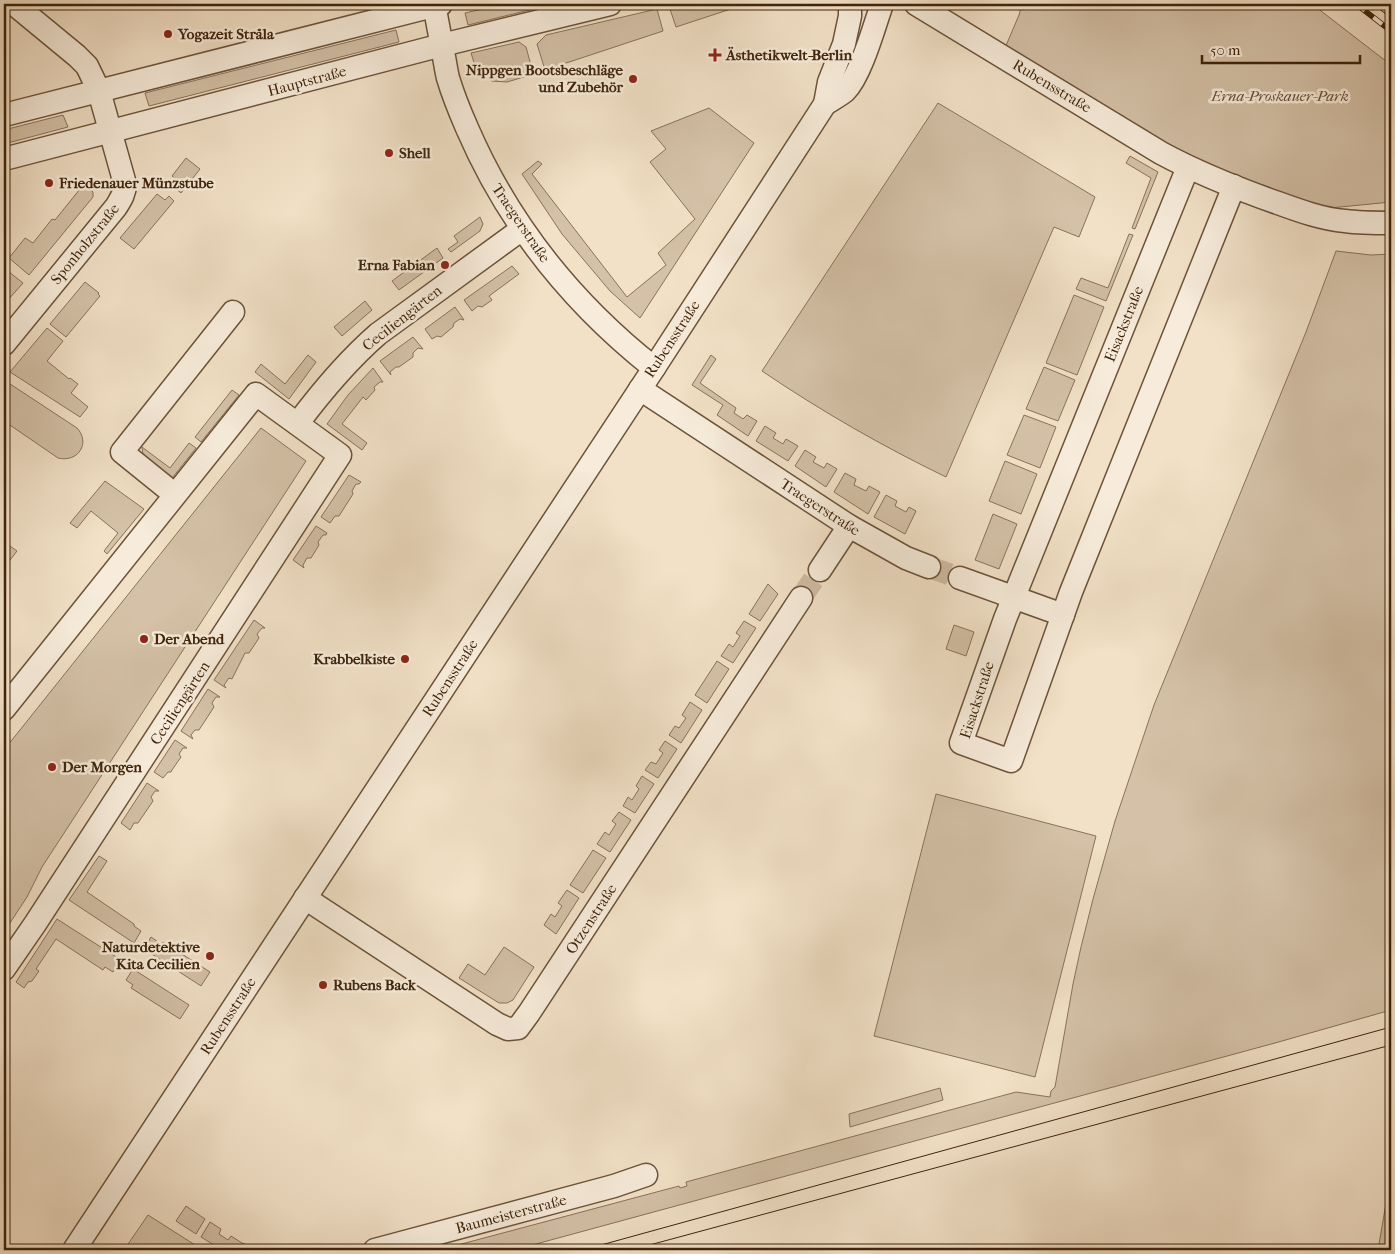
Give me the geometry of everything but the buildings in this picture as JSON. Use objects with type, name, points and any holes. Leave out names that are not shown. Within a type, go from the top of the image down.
[{"type":"street","points":[[14,4],[87,66],[99,91],[110,131]]},
{"type":"street","points":[[4,115],[437,4]]},
{"type":"street","name":"Traegerstraße","points":[[437,4],[448,78],[476,148],[491,178],[522,229],[552,269],[584,306],[628,347],[654,368]]},
{"type":"street","name":"Hauptstraße","points":[[4,159],[442,45],[610,4]]},
{"type":"street","name":"Rubensstraße","points":[[825,104],[829,82],[844,44],[850,16],[850,4]]},
{"type":"street","name":"Rubensstraße","points":[[74,1250],[654,368],[825,104],[845,90],[858,71],[882,4]]},
{"type":"street","name":"Rubensstraße","points":[[916,4],[1188,167]]},
{"type":"street","name":"Sponholzstraße","points":[[4,344],[124,195],[124,184],[110,131]]},
{"type":"street","points":[[1188,167],[1264,198],[1318,216],[1343,221],[1391,223]]},
{"type":"street","name":"Eisackstraße","points":[[1188,167],[1004,619],[961,744],[1011,761],[1074,583],[1234,186]]},
{"type":"street","name":"Ceciliengärten","points":[[298,423],[338,372],[378,334],[522,229]]},
{"type":"street","points":[[174,494],[122,452],[233,312]]},
{"type":"street","name":"Traegerstraße","points":[[640,389],[849,526],[906,558],[929,567]]},
{"type":"street","name":"Ceciliengärten","points":[[4,709],[174,494],[256,394],[340,455],[255,588],[4,969]]},
{"type":"street","points":[[820,570],[849,526]]},
{"type":"street","points":[[960,578],[1063,615]]},
{"type":"street","name":"Otzenstraße","points":[[305,898],[497,1024],[508,1030],[518,1028],[801,598]]},
{"type":"street","name":"Baumeisterstraße","points":[[375,1250],[614,1186],[646,1175]]},
{"type":"green space","points":[[504,4],[554,4],[468,25],[465,13]]},
{"type":"green space","points":[[678,4],[733,4],[734,8],[676,27],[669,6]]},
{"type":"green space","name":"Erna-Proskauer-Park","points":[[1022,4],[1312,4],[1391,65],[1391,202],[1330,208],[1264,189],[1165,146],[1005,48]]},
{"type":"green space","points":[[657,9],[663,31],[545,70],[537,44],[546,35]]},
{"type":"green space","points":[[396,30],[399,42],[149,106],[145,93]]},
{"type":"green space","points":[[519,42],[526,47],[532,69],[527,76],[507,82],[492,81],[477,72],[471,53]]},
{"type":"green space","points":[[938,103],[1095,197],[1079,237],[1054,227],[946,477],[852,427],[762,371]]},
{"type":"green space","points":[[709,108],[754,143],[640,318],[610,291],[562,234],[522,174],[538,161],[542,164],[532,174],[627,297],[666,265],[658,253],[695,219],[650,162],[666,149],[651,131]]},
{"type":"green space","points":[[63,115],[68,127],[4,144],[4,130]]},
{"type":"green space","points":[[1130,156],[1158,172],[1135,229],[1132,228],[1151,178],[1126,163]]},
{"type":"green space","points":[[186,158],[200,169],[181,193],[175,188],[179,182],[172,176]]},
{"type":"green space","points":[[84,184],[93,192],[93,197],[29,275],[9,258],[25,238],[33,243],[52,219],[55,220]]},
{"type":"green space","points":[[157,194],[165,200],[169,196],[174,201],[134,249],[120,238]]},
{"type":"green space","points":[[480,217],[483,224],[480,231],[451,252],[448,249],[458,242],[454,236]]},
{"type":"green space","points":[[1129,234],[1133,235],[1106,301],[1076,289],[1081,278],[1108,288]]},
{"type":"green space","points":[[437,248],[443,258],[399,290],[392,281]]},
{"type":"green space","points":[[1336,251],[1371,255],[1391,254],[1391,1010],[514,1250],[439,1250],[679,1186],[680,1188],[687,1186],[686,1182],[1016,1092],[1050,1097],[1051,1091],[1055,1087],[1073,984],[1093,899],[1115,821],[1154,705],[1306,332]]},
{"type":"green space","points":[[512,266],[519,274],[489,296],[492,300],[472,311],[464,300]]},
{"type":"green space","points":[[4,268],[23,283],[8,300],[4,296]]},
{"type":"green space","points":[[85,282],[99,293],[100,296],[66,337],[50,324]]},
{"type":"green space","points":[[1074,295],[1104,307],[1077,375],[1046,363]]},
{"type":"green space","points":[[365,301],[372,310],[342,336],[334,327]]},
{"type":"green space","points":[[455,307],[464,320],[460,319],[441,337],[437,336],[432,339],[425,329]]},
{"type":"green space","points":[[47,328],[63,341],[47,361],[78,384],[71,393],[88,407],[80,417],[10,372]]},
{"type":"green space","points":[[413,337],[423,349],[418,348],[413,353],[413,357],[390,372],[391,375],[380,361]]},
{"type":"green space","points":[[308,355],[316,362],[289,399],[255,372],[261,364],[285,384]]},
{"type":"green space","points":[[711,355],[716,359],[700,383],[736,408],[734,413],[743,419],[747,415],[757,421],[748,436],[717,415],[723,405],[692,385]]},
{"type":"green space","points":[[1044,367],[1075,380],[1058,421],[1026,409]]},
{"type":"green space","points":[[373,368],[383,382],[374,387],[375,390],[366,400],[363,397],[342,424],[367,443],[362,450],[327,424],[348,395]]},
{"type":"green space","points":[[4,380],[77,428],[83,440],[80,450],[76,455],[65,459],[58,458],[4,421]]},
{"type":"green space","points":[[232,390],[239,395],[201,442],[195,437]]},
{"type":"green space","points":[[1024,415],[1056,427],[1040,468],[1007,455]]},
{"type":"green space","points":[[765,426],[776,433],[773,438],[783,444],[786,439],[798,446],[788,461],[756,441]]},
{"type":"green space","points":[[261,428],[306,461],[42,867],[27,897],[4,932],[4,750]]},
{"type":"green space","points":[[189,443],[196,448],[169,482],[144,462],[142,447],[170,468]]},
{"type":"green space","points":[[805,450],[816,457],[813,462],[824,468],[827,463],[837,469],[826,487],[795,466]]},
{"type":"green space","points":[[1005,461],[1037,474],[1021,514],[989,501]]},
{"type":"green space","points":[[845,473],[856,479],[854,485],[866,491],[869,486],[880,492],[868,514],[834,492]]},
{"type":"green space","points":[[349,475],[361,482],[356,484],[352,491],[353,494],[339,516],[335,516],[330,523],[321,517]]},
{"type":"green space","points":[[105,481],[144,509],[107,554],[104,551],[118,533],[91,511],[77,528],[70,523]]},
{"type":"green space","points":[[886,495],[897,501],[895,506],[906,512],[909,507],[916,511],[905,534],[874,517]]},
{"type":"green space","points":[[993,514],[1017,524],[999,569],[975,560]]},
{"type":"green space","points":[[316,526],[327,533],[318,542],[319,545],[311,558],[307,558],[303,565],[304,568],[293,560]]},
{"type":"green space","points":[[4,542],[17,551],[4,568]]},
{"type":"green space","points":[[768,584],[778,594],[760,621],[749,614]]},
{"type":"green space","points":[[254,620],[265,628],[262,628],[257,634],[259,638],[249,653],[245,653],[232,679],[229,678],[224,685],[226,688],[214,680]]},
{"type":"green space","points":[[744,621],[756,628],[733,663],[721,656],[729,644],[733,647],[740,636],[736,633]]},
{"type":"green space","points":[[954,625],[974,632],[966,656],[946,649]]},
{"type":"green space","points":[[717,661],[729,669],[707,703],[695,695]]},
{"type":"green space","points":[[208,689],[220,697],[216,697],[212,703],[214,707],[199,730],[195,730],[191,735],[193,739],[181,731]]},
{"type":"green space","points":[[690,702],[702,710],[681,743],[669,735],[675,726],[679,728],[686,718],[682,715]]},
{"type":"green space","points":[[175,740],[187,748],[183,748],[179,754],[181,757],[171,772],[168,772],[163,778],[154,772]]},
{"type":"green space","points":[[665,741],[677,749],[658,778],[645,770],[651,762],[656,764],[663,753],[659,750]]},
{"type":"green space","points":[[642,776],[654,784],[635,813],[623,806],[628,797],[632,800],[639,789],[636,786]]},
{"type":"green space","points":[[147,783],[159,791],[155,791],[151,797],[153,801],[138,823],[134,823],[130,830],[121,823]]},
{"type":"green space","points":[[936,794],[1096,836],[1035,1077],[874,1036]]},
{"type":"green space","points":[[619,812],[631,820],[610,852],[597,844],[605,832],[609,835],[616,824],[612,821]]},
{"type":"green space","points":[[593,850],[606,858],[583,893],[570,885]]},
{"type":"green space","points":[[99,856],[107,861],[87,892],[134,924],[141,931],[134,943],[69,900]]},
{"type":"green space","points":[[567,890],[579,898],[556,934],[544,925],[551,914],[555,917],[562,906],[558,903]]},
{"type":"green space","points":[[57,919],[121,960],[113,972],[105,967],[103,970],[56,939],[36,969],[39,971],[32,981],[28,982],[24,988],[16,982]]},
{"type":"green space","points":[[151,937],[161,944],[163,942],[210,972],[201,986],[144,949]]},
{"type":"green space","points":[[504,947],[534,967],[513,1000],[507,1003],[499,1003],[459,978],[468,964],[485,975]]},
{"type":"green space","points":[[133,969],[189,1005],[180,1019],[131,988],[133,985],[126,980]]},
{"type":"green space","points":[[940,1088],[943,1100],[850,1127],[849,1114]]},
{"type":"green space","points":[[1391,1174],[1391,1250],[1378,1250]]},
{"type":"green space","points":[[186,1206],[205,1219],[196,1234],[176,1221]]},
{"type":"green space","points":[[148,1215],[203,1250],[124,1250]]},
{"type":"green space","points":[[210,1222],[221,1229],[219,1234],[228,1240],[231,1236],[255,1248],[255,1250],[222,1250],[201,1237]]},
{"type":"tunnel","points":[[929,567],[960,578]]},
{"type":"tunnel","points":[[801,598],[820,570]]},
{"type":"tram line","points":[[583,1250],[1391,1027]]},
{"type":"tram line","points":[[631,1250],[1391,1045]]},
{"type":"railway","points":[[1356,4],[1391,31]]},
{"type":"railway","points":[[1377,4],[1391,15]]},
{"type":"place","name":"Yogazeit Stråla","points":[[168,34]]},
{"type":"place","name":"Ästhetikwelt-Berlin","points":[[715,55]]},
{"type":"place","name":"Nippgen Bootsbeschläge und Zubehör","points":[[633,79]]},
{"type":"place","name":"Shell","points":[[389,153]]},
{"type":"place","name":"Friedenauer Münzstube","points":[[49,183]]},
{"type":"place","name":"Erna Fabian","points":[[445,265]]},
{"type":"place","name":"Der Abend","points":[[144,639]]},
{"type":"place","name":"Krabbelkiste","points":[[405,659]]},
{"type":"place","name":"Der Morgen","points":[[52,767]]},
{"type":"place","name":"Naturdetektive Kita Cecilien","points":[[210,956]]},
{"type":"place","name":"Rubens Back","points":[[323,985]]}]
